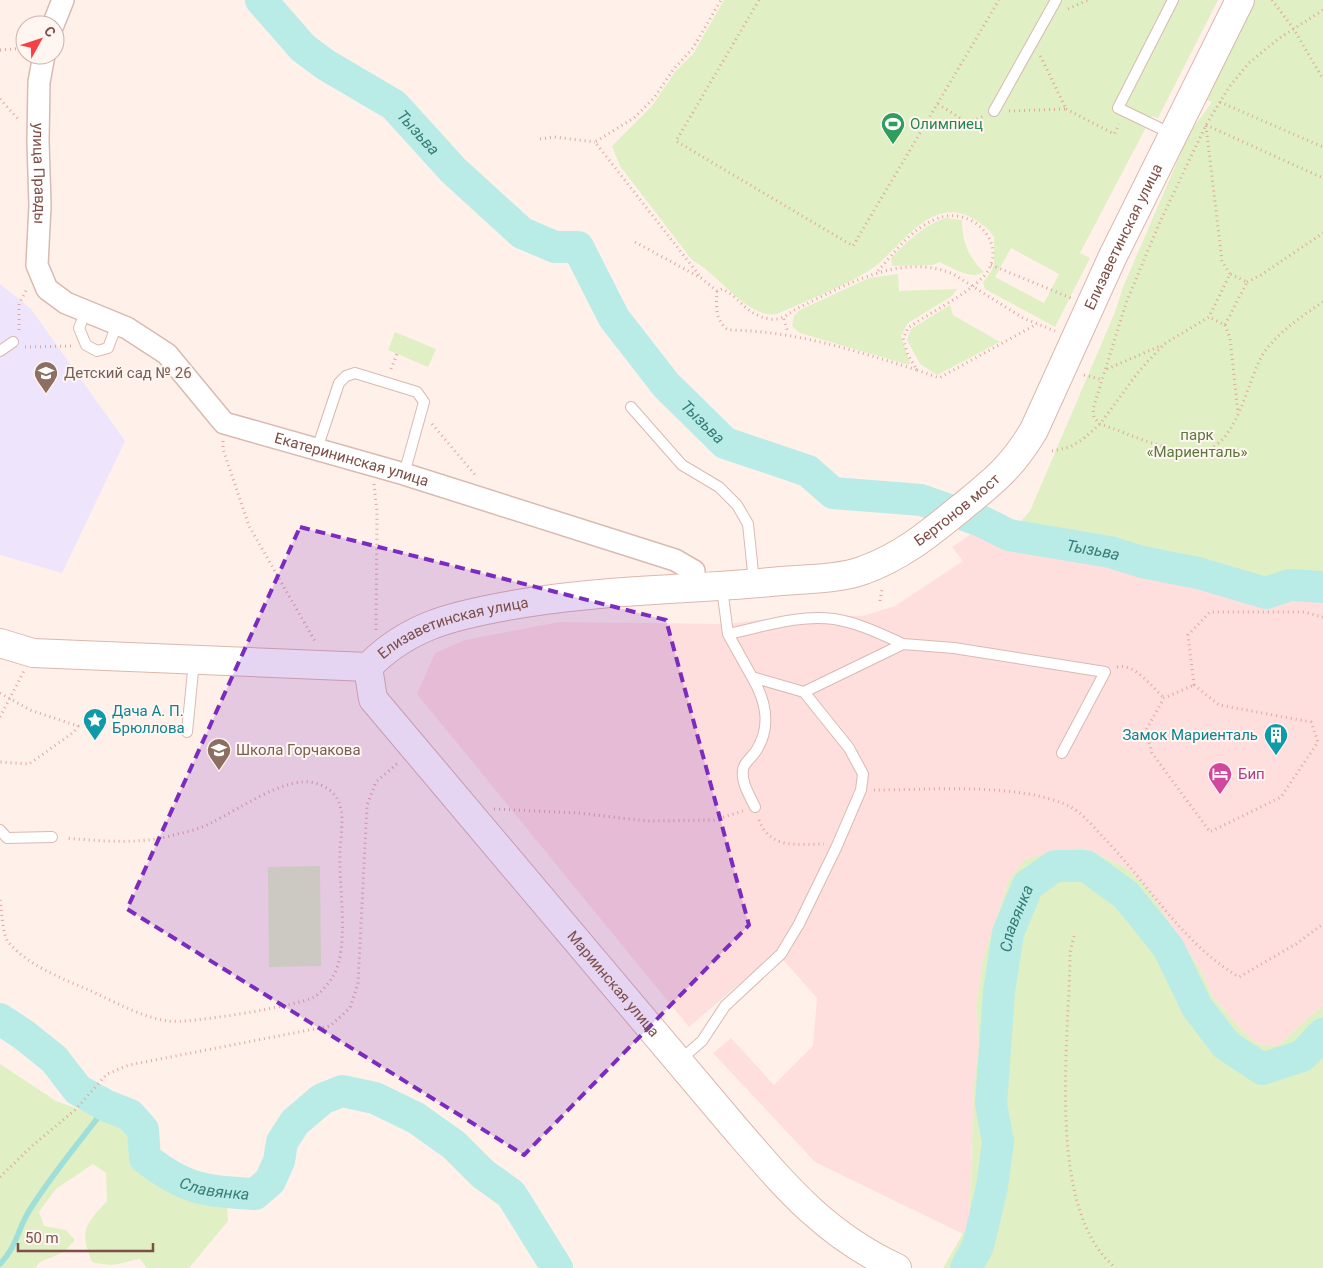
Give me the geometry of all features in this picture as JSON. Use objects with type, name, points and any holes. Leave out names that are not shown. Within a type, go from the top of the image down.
[{"type":"street","points":[[57,15],[63,0]]},
{"type":"street","name":"Елизаветинская улица","points":[[1004,472],[1016,459],[1034,430],[1112,258],[1240,0]]},
{"type":"street","name":"улица Правды","points":[[42,65],[39,82],[40,206],[37,265],[45,283]]},
{"type":"street","points":[[45,283],[66,303],[117,324],[166,354],[224,423]]},
{"type":"street","name":"Екатерининская улица","points":[[224,423],[404,474],[674,560],[694,571]]},
{"type":"street","name":"Бертонов мост","points":[[909,549],[1004,472]]},
{"type":"street","name":"Елизаветинская улица","points":[[0,643],[33,653],[194,660],[373,662],[403,637],[432,624],[464,614],[553,598],[722,587],[863,571],[909,549]]},
{"type":"street","name":"Мариинская улица","points":[[373,662],[372,699],[677,1063],[786,1186],[817,1216],[854,1246],[896,1268]]},
{"type":"lane","points":[[994,111],[1056,0]]},
{"type":"lane","points":[[1172,135],[1118,108],[1173,0]]},
{"type":"lane","points":[[86,311],[79,328],[86,345],[97,351],[108,348],[117,324]]},
{"type":"lane","points":[[0,351],[11,344]]},
{"type":"lane","points":[[317,450],[339,384],[346,376],[355,373],[417,392],[424,402],[404,474]]},
{"type":"lane","points":[[632,407],[682,465],[719,487],[737,505],[748,524],[754,583]]},
{"type":"lane","points":[[722,587],[728,634],[763,696],[766,714],[762,742],[742,768],[743,783],[755,807]]},
{"type":"lane","points":[[728,634],[800,620],[833,619],[873,630],[903,644],[954,648],[1105,672],[1062,753]]},
{"type":"lane","points":[[804,692],[903,644]]},
{"type":"lane","points":[[187,732],[194,660]]},
{"type":"lane","points":[[677,1063],[702,1041],[725,1006],[781,954],[799,924],[861,790],[863,774],[849,748],[804,692],[752,677]]},
{"type":"lane","points":[[0,830],[7,838],[52,837]]},
{"type":"path","points":[[540,139],[554,137],[595,142],[634,118],[654,98],[673,70],[693,48],[721,0]]},
{"type":"path","points":[[759,0],[676,141],[854,246],[999,0]]},
{"type":"path","points":[[1065,10],[1088,0]]},
{"type":"path","points":[[1272,0],[1293,28],[1323,78]]},
{"type":"path","points":[[1323,10],[1293,28],[1249,63],[1220,102],[1206,126],[1140,267],[1126,303],[1093,410],[1094,418],[1100,424],[1164,445],[1195,452],[1207,451],[1220,442],[1238,414],[1264,353],[1278,335],[1323,302]]},
{"type":"path","points":[[1033,41],[1066,109]]},
{"type":"path","points":[[0,50],[15,49]]},
{"type":"path","points":[[1220,102],[1323,148]]},
{"type":"path","points":[[938,104],[968,123],[994,111],[1066,109],[1114,134],[1125,112]]},
{"type":"path","points":[[1206,126],[1323,178]]},
{"type":"path","points":[[1206,126],[1222,261],[1230,274],[1246,282]]},
{"type":"path","points":[[595,142],[701,278]]},
{"type":"path","points":[[877,272],[913,233],[938,218],[963,217],[985,229],[991,240],[993,254],[991,265],[984,275],[973,286],[908,328],[903,338],[908,355],[917,370]]},
{"type":"path","points":[[1225,325],[1246,282],[1262,275],[1323,233]]},
{"type":"path","points":[[635,242],[701,278],[717,291]]},
{"type":"path","points":[[991,265],[1074,300]]},
{"type":"path","points":[[717,291],[722,289],[731,293],[753,314],[771,319],[784,319],[797,308],[867,275],[908,268],[941,269],[973,286],[1023,318],[1058,333]]},
{"type":"path","points":[[1106,369],[1164,344],[1209,317],[1230,274]]},
{"type":"path","points":[[45,283],[28,286],[21,300],[19,330],[11,344],[28,348],[86,345]]},
{"type":"path","points":[[717,291],[716,310],[719,320],[728,330],[788,334],[830,343],[939,378],[1037,324]]},
{"type":"path","points":[[1209,317],[1225,325],[1230,338],[1238,414]]},
{"type":"path","points":[[784,319],[788,334]]},
{"type":"path","points":[[1052,451],[1070,446],[1100,424],[1139,371],[1164,344]]},
{"type":"path","points":[[1084,375],[1103,380]]},
{"type":"path","points":[[422,413],[502,505]]},
{"type":"path","points":[[224,423],[223,448],[249,526],[318,648]]},
{"type":"path","points":[[373,662],[376,638],[378,512],[373,488],[378,466]]},
{"type":"path","points":[[880,601],[882,589]]},
{"type":"path","points":[[1194,685],[1164,698],[1146,730],[1152,753],[1210,832],[1281,797],[1318,742],[1311,722],[1220,705],[1194,685],[1188,635],[1210,612],[1304,612],[1323,617]]},
{"type":"path","points":[[0,716],[33,653]]},
{"type":"path","points":[[1131,668],[1164,698]]},
{"type":"path","points":[[0,693],[46,716],[78,726],[74,732],[29,764],[0,762]]},
{"type":"path","points":[[0,1177],[75,1110],[107,1074],[129,1065],[330,1026],[350,1008],[358,984],[367,805],[376,782],[414,749]]},
{"type":"path","points":[[0,900],[7,941],[19,952],[61,979],[150,1018],[171,1022],[224,1017],[313,998],[331,980],[339,965],[342,944],[338,874],[343,810],[330,791],[322,785],[305,781],[287,785],[209,824],[172,836],[124,843],[52,837]]},
{"type":"path","points":[[861,790],[1009,792],[1048,798],[1071,807],[1114,848],[1177,925],[1214,962],[1239,978],[1296,944],[1323,924]]},
{"type":"path","points":[[463,807],[578,814],[648,822],[714,820],[755,807],[762,827],[768,836],[779,842],[796,844],[838,843]]},
{"type":"path","points":[[1074,936],[1070,952],[1066,1056],[1068,1142],[1073,1191],[1093,1241],[1100,1252],[1116,1268]]},
{"type":"highlighted area","points":[[300,527],[666,620],[749,925],[524,1155],[127,909]]},
{"type":"shaded area","name":"Детский сад № 26","points":[[0,284],[31,309],[125,441],[62,573],[0,555]]},
{"type":"shaded area","points":[[974,532],[1036,548],[1068,548],[1100,554],[1163,576],[1190,582],[1242,599],[1267,601],[1280,594],[1294,590],[1323,597],[1323,1005],[1277,1046],[1257,1044],[1213,997],[1201,971],[1148,890],[1125,867],[1083,848],[1008,882],[983,959],[976,1006],[979,1044],[974,1084],[969,1223],[963,1234],[815,1162],[713,1053],[731,1038],[774,1085],[813,1046],[817,998],[776,952],[689,1027],[417,694],[435,653],[465,640],[559,622],[727,624],[800,615],[863,616],[895,606],[963,561],[952,547]]},
{"type":"green space","name":"Олимпиец","points":[[724,0],[1218,0],[1158,118],[1152,116],[1080,253],[1090,258],[1055,327],[985,289],[983,282],[992,270],[994,263],[994,237],[986,227],[976,220],[953,212],[939,214],[927,220],[870,270],[837,288],[777,314],[766,314],[744,303],[692,260],[620,166],[612,146],[652,106],[675,72],[693,54]],"holes":[[[1011,248],[1059,274],[1044,303],[995,277]]]},
{"type":"green space","name":"парк «Мариенталь»","points":[[1254,0],[1323,0],[1323,587],[1290,585],[1266,593],[1198,573],[1142,562],[1110,552],[1009,535],[1030,511],[1190,132],[1212,102],[1207,100],[1205,95]]},
{"type":"green space","points":[[945,218],[962,220],[963,235],[967,248],[984,272],[973,275],[967,274],[939,262],[933,265],[892,266],[891,258],[909,240],[929,225]]},
{"type":"green space","points":[[898,274],[899,291],[957,289],[952,296],[908,323],[901,336],[909,365],[800,333],[792,326],[794,316],[800,310],[869,278]]},
{"type":"green space","points":[[950,305],[953,315],[1000,342],[937,375],[920,364],[907,340],[911,329]]},
{"type":"green space","points":[[395,332],[436,349],[428,367],[388,350]]},
{"type":"green space","points":[[1083,848],[1125,867],[1148,889],[1201,971],[1213,997],[1257,1044],[1277,1046],[1323,1005],[1323,1268],[943,1268],[969,1223],[974,1084],[979,1044],[976,1006],[983,959],[1008,882],[1023,861],[1048,852]]},
{"type":"green space","points":[[320,866],[321,966],[269,967],[268,867]]},
{"type":"green space","points":[[0,1064],[56,1101],[126,1126],[139,1158],[174,1190],[227,1205],[228,1221],[189,1268],[147,1268],[140,1259],[112,1265],[92,1262],[86,1242],[86,1228],[107,1201],[106,1173],[93,1164],[56,1189],[39,1212],[44,1226],[66,1230],[75,1240],[64,1252],[40,1262],[35,1268],[0,1268]]},
{"type":"water","points":[[1298,579],[1323,579],[1323,593],[1294,590]]},
{"type":"waterway","name":"Тызьва","points":[[261,0],[303,48],[326,65],[394,105],[453,170],[522,233],[555,247],[578,247],[614,318],[666,385],[725,443],[808,471],[833,493],[921,500],[981,521],[1009,535],[1110,552],[1142,562],[1198,573],[1266,593],[1290,585],[1323,587]]},
{"type":"waterway","name":"Славянка","points":[[966,1268],[978,1246],[992,1187],[998,1142],[991,1104],[999,992],[1008,933],[1028,885],[1055,866],[1086,866],[1126,895],[1168,947],[1197,1007],[1226,1045],[1262,1069],[1302,1056],[1323,1034]]},
{"type":"waterway","name":"Славянка","points":[[0,1019],[54,1059],[78,1090],[107,1106],[130,1115],[143,1130],[145,1158],[172,1177],[184,1183],[209,1190],[255,1194],[270,1181],[279,1161],[282,1142],[295,1122],[322,1099],[342,1091],[375,1098],[416,1118],[454,1145],[483,1174],[511,1194],[557,1268]]},
{"type":"waterway","points":[[0,1264],[10,1251],[25,1218],[38,1197],[107,1106]]},
{"type":"place","name":"Олимпиец","points":[[893,145]]},
{"type":"place","name":"Детский сад № 26","points":[[46,394]]},
{"type":"place","name":"Дача А. П. Брюллова","points":[[95,741]]},
{"type":"place","name":"Замок Мариенталь","points":[[1276,756]]},
{"type":"place","name":"Школа Горчакова","points":[[219,771]]},
{"type":"place","name":"Бип","points":[[1220,795]]}]
